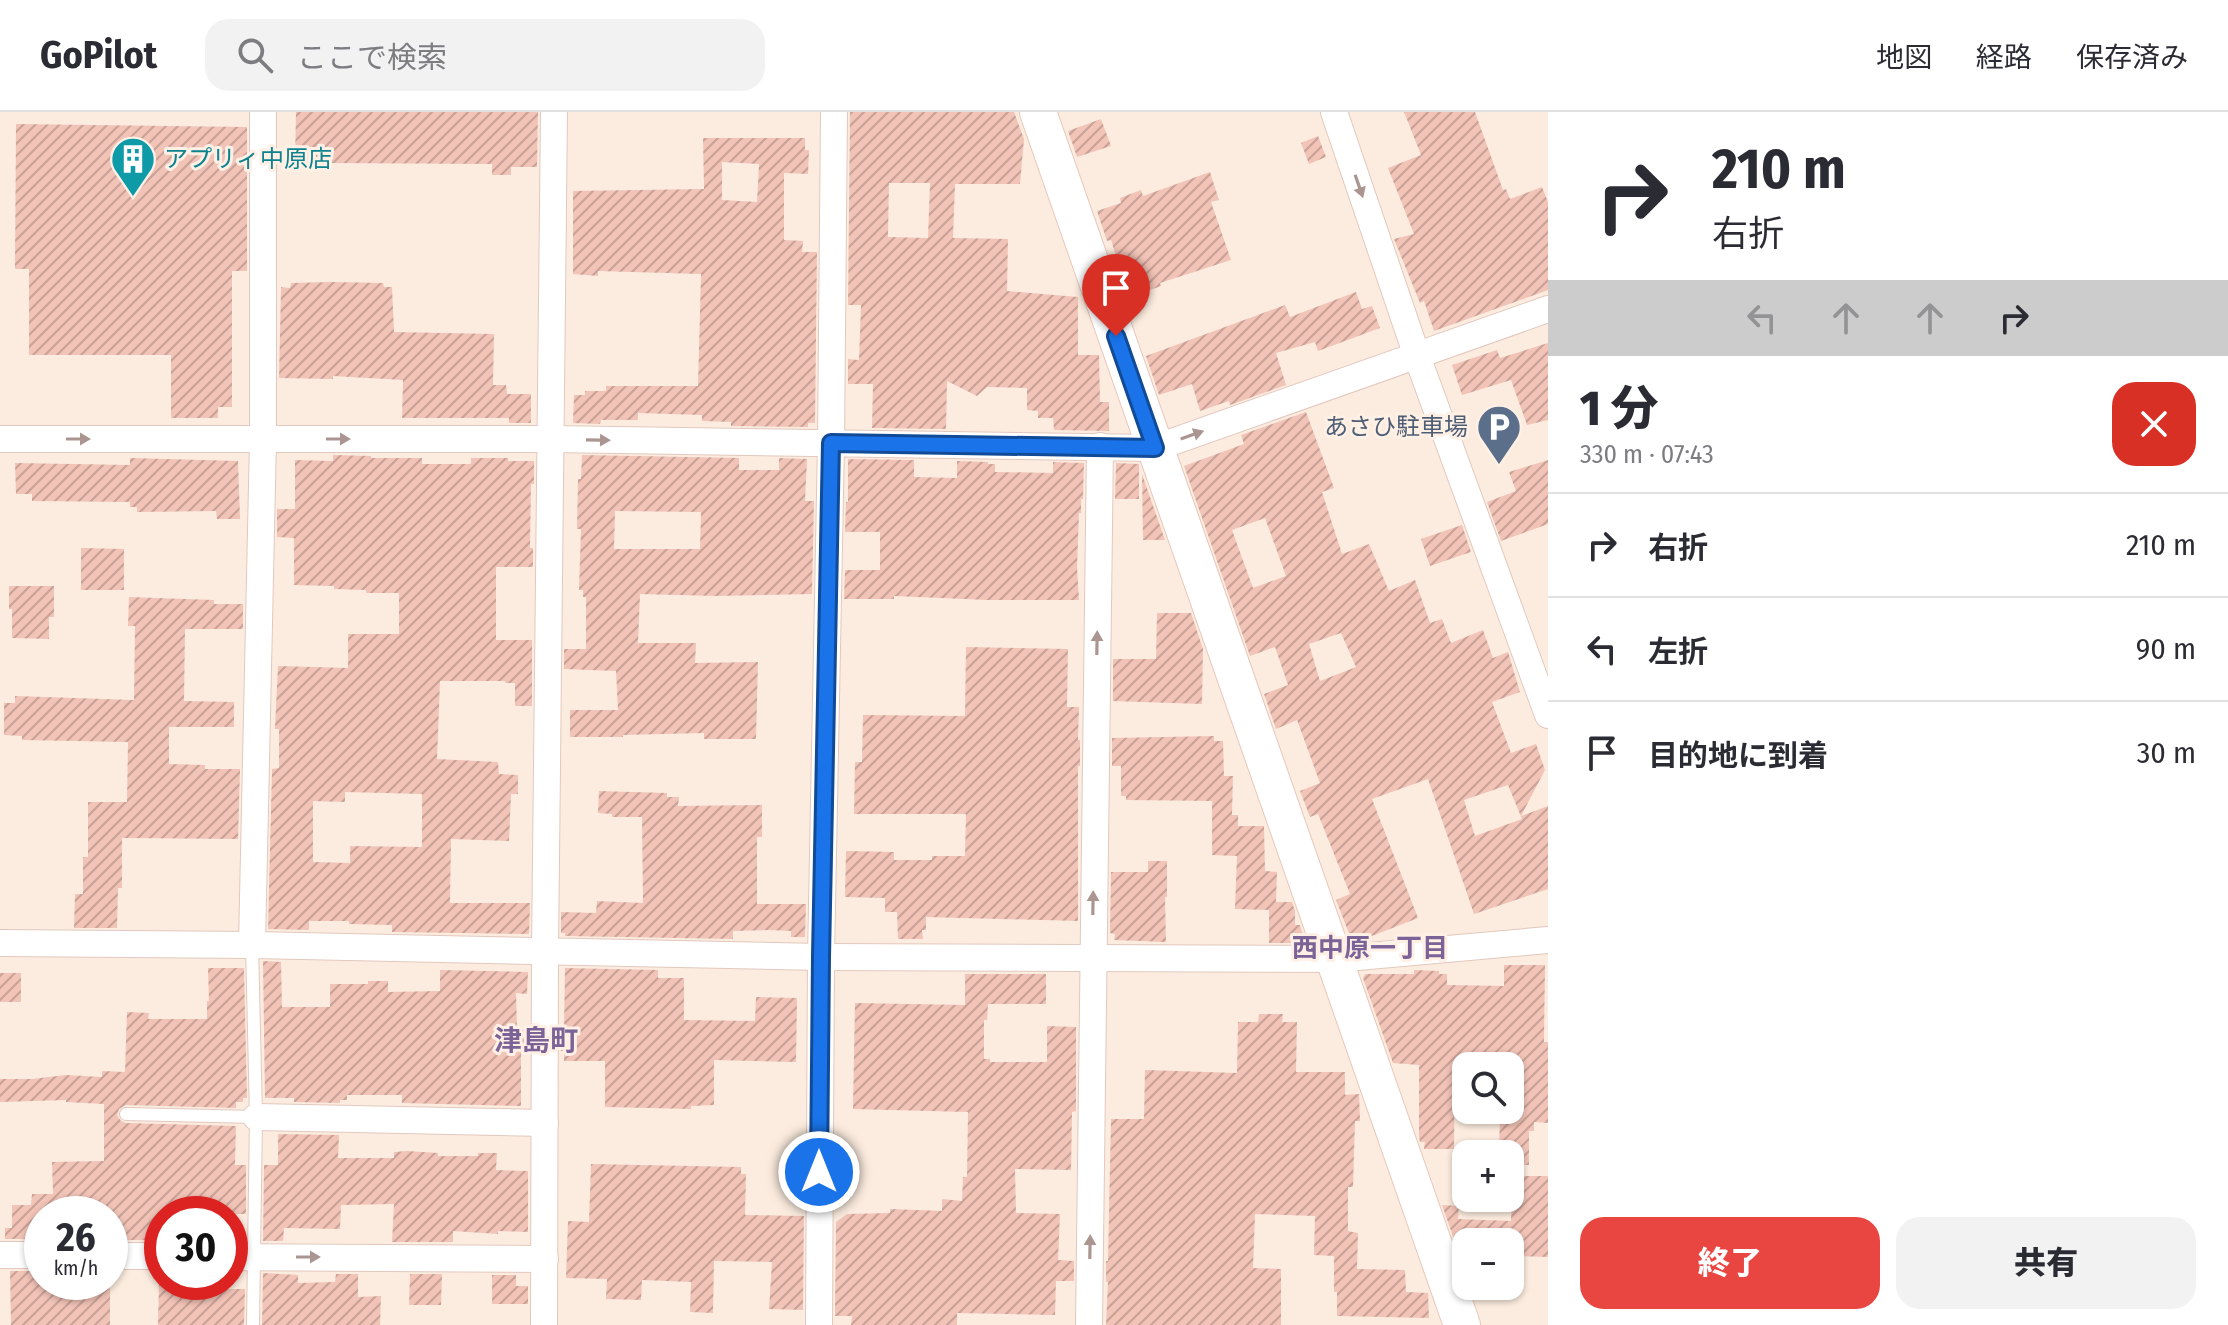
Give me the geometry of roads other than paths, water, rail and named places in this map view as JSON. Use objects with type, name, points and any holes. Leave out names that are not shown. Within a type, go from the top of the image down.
[{"type":"street","points":[[252,945],[263,439],[263,112]]},
{"type":"street","points":[[544,1325],[554,112]]},
{"type":"street","points":[[819,1325],[821,957],[834,112]]},
{"type":"street","points":[[1038,112],[1462,1325]]},
{"type":"street","points":[[1334,112],[1417,356],[1548,715]]},
{"type":"street","points":[[0,439],[551,439],[1155,448],[1548,309]]},
{"type":"street","points":[[1089,1325],[1100,446]]},
{"type":"street","points":[[0,943],[821,957],[1335,959],[1548,940]]},
{"type":"street","points":[[256,1117],[545,1123]]},
{"type":"street","points":[[0,1255],[24,1255]]},
{"type":"street","points":[[248,1257],[545,1259]]},
{"type":"lane","points":[[248,1197],[256,1117],[252,945]]},
{"type":"lane","points":[[126,1114],[256,1117]]},
{"type":"lane","points":[[248,1294],[253,1325]]},
{"type":"place","name":"アプリィ中原店","points":[[133,198]]},
{"type":"place","name":"あさひ駐車場","points":[[1499,466]]},
{"type":"district","name":"西中原一丁目","points":[[1370,948]]},
{"type":"district","name":"津島町","points":[[536,1040]]}]
